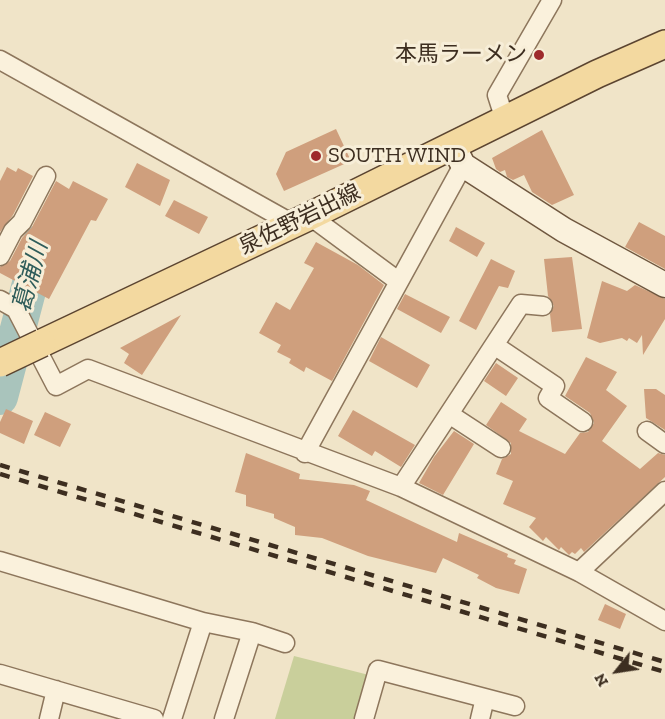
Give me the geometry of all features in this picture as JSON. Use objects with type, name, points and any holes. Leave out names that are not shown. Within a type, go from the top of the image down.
[{"type":"main road","name":"泉佐野岩出線","points":[[0,363],[302,220],[458,155],[505,120],[597,74],[665,44]]},
{"type":"street","points":[[505,120],[497,95],[552,0]]},
{"type":"street","points":[[0,60],[302,220],[398,280]]},
{"type":"street","points":[[305,453],[398,280],[458,155],[564,230],[665,285]]},
{"type":"street","points":[[0,256],[13,231],[22,222],[46,176]]},
{"type":"street","points":[[0,300],[16,309],[56,386],[88,369],[305,453],[401,487],[579,572],[665,621]]},
{"type":"street","points":[[401,487],[521,304],[543,306]]},
{"type":"street","points":[[494,345],[555,386],[548,398],[583,422]]},
{"type":"street","points":[[449,414],[501,448]]},
{"type":"street","points":[[647,431],[665,444]]},
{"type":"street","points":[[579,572],[665,490]]},
{"type":"street","points":[[0,561],[203,622],[252,632],[285,643]]},
{"type":"street","points":[[172,719],[203,622]]},
{"type":"street","points":[[224,719],[252,632]]},
{"type":"street","points":[[364,719],[378,670],[515,706]]},
{"type":"street","points":[[0,674],[154,719]]},
{"type":"street","points":[[49,719],[56,690]]},
{"type":"street","points":[[480,719],[485,698]]},
{"type":"green space","points":[[294,656],[373,676],[361,719],[275,719]]},
{"type":"building","name":"SOUTH WIND","points":[[336,129],[351,161],[284,191],[276,174],[286,152]]},
{"type":"building","points":[[542,130],[574,195],[552,205],[532,192],[524,175],[513,180],[507,177],[505,170],[500,172],[496,169],[492,158]]},
{"type":"building","points":[[137,163],[170,180],[160,206],[125,187]]},
{"type":"building","points":[[7,167],[16,172],[18,168],[33,176],[13,215],[0,232],[0,181]]},
{"type":"building","points":[[56,181],[69,189],[73,181],[108,199],[96,221],[91,220],[49,299],[0,273],[0,267],[10,261],[22,238],[32,227]]},
{"type":"building","points":[[174,200],[208,217],[199,234],[165,216]]},
{"type":"building","points":[[639,222],[665,236],[665,269],[625,247]]},
{"type":"building","points":[[456,227],[485,243],[477,257],[449,241]]},
{"type":"building","points":[[316,242],[358,265],[384,285],[332,381],[306,367],[304,372],[289,363],[291,359],[277,352],[281,345],[259,333],[276,302],[290,310],[314,268],[304,263]]},
{"type":"building","points":[[572,257],[582,329],[552,332],[550,314],[554,306],[548,296],[544,259]]},
{"type":"building","points":[[491,259],[515,271],[508,288],[499,286],[476,330],[459,321]]},
{"type":"building","points":[[602,281],[627,291],[635,285],[665,299],[665,319],[643,355],[642,335],[637,343],[629,338],[627,341],[622,338],[600,343],[587,338]]},
{"type":"building","points":[[405,294],[450,317],[441,333],[397,309]]},
{"type":"building","points":[[181,315],[142,375],[124,363],[129,354],[120,348]]},
{"type":"building","points":[[381,337],[430,365],[417,388],[369,361]]},
{"type":"building","points":[[586,357],[617,372],[606,390],[627,406],[602,441],[640,469],[658,453],[665,455],[665,477],[584,552],[581,548],[575,554],[572,552],[569,555],[561,547],[559,550],[546,537],[543,541],[529,527],[536,518],[503,504],[513,481],[496,474],[502,459],[511,454],[511,443],[486,425],[501,402],[527,419],[519,431],[565,454],[580,433],[588,432],[594,423],[590,413],[565,396]]},
{"type":"building","points":[[496,363],[518,378],[506,396],[484,381]]},
{"type":"building","points":[[644,389],[656,389],[665,395],[665,430],[646,418]]},
{"type":"building","points":[[6,409],[33,421],[24,444],[0,433],[0,422]]},
{"type":"building","points":[[353,410],[415,445],[401,467],[375,451],[372,456],[338,436]]},
{"type":"building","points":[[45,412],[71,424],[60,447],[34,435]]},
{"type":"building","points":[[454,431],[474,444],[443,495],[419,483],[434,457]]},
{"type":"building","points":[[246,453],[300,474],[299,479],[354,485],[370,491],[366,500],[457,542],[459,533],[508,554],[507,557],[516,560],[514,564],[527,569],[519,594],[496,588],[477,578],[479,575],[443,558],[436,573],[368,556],[322,538],[295,535],[295,527],[274,518],[274,514],[246,506],[246,495],[235,492]]},
{"type":"building","points":[[605,604],[626,614],[620,629],[598,620]]},
{"type":"waterway","name":"葛浦川","points":[[0,397],[41,242]]},
{"type":"railway","points":[[0,465],[665,662]]},
{"type":"railway","points":[[0,474],[665,672]]},
{"type":"place","name":"本馬ラーメン","points":[[539,55]]},
{"type":"place","name":"SOUTH WIND","points":[[316,156]]}]
